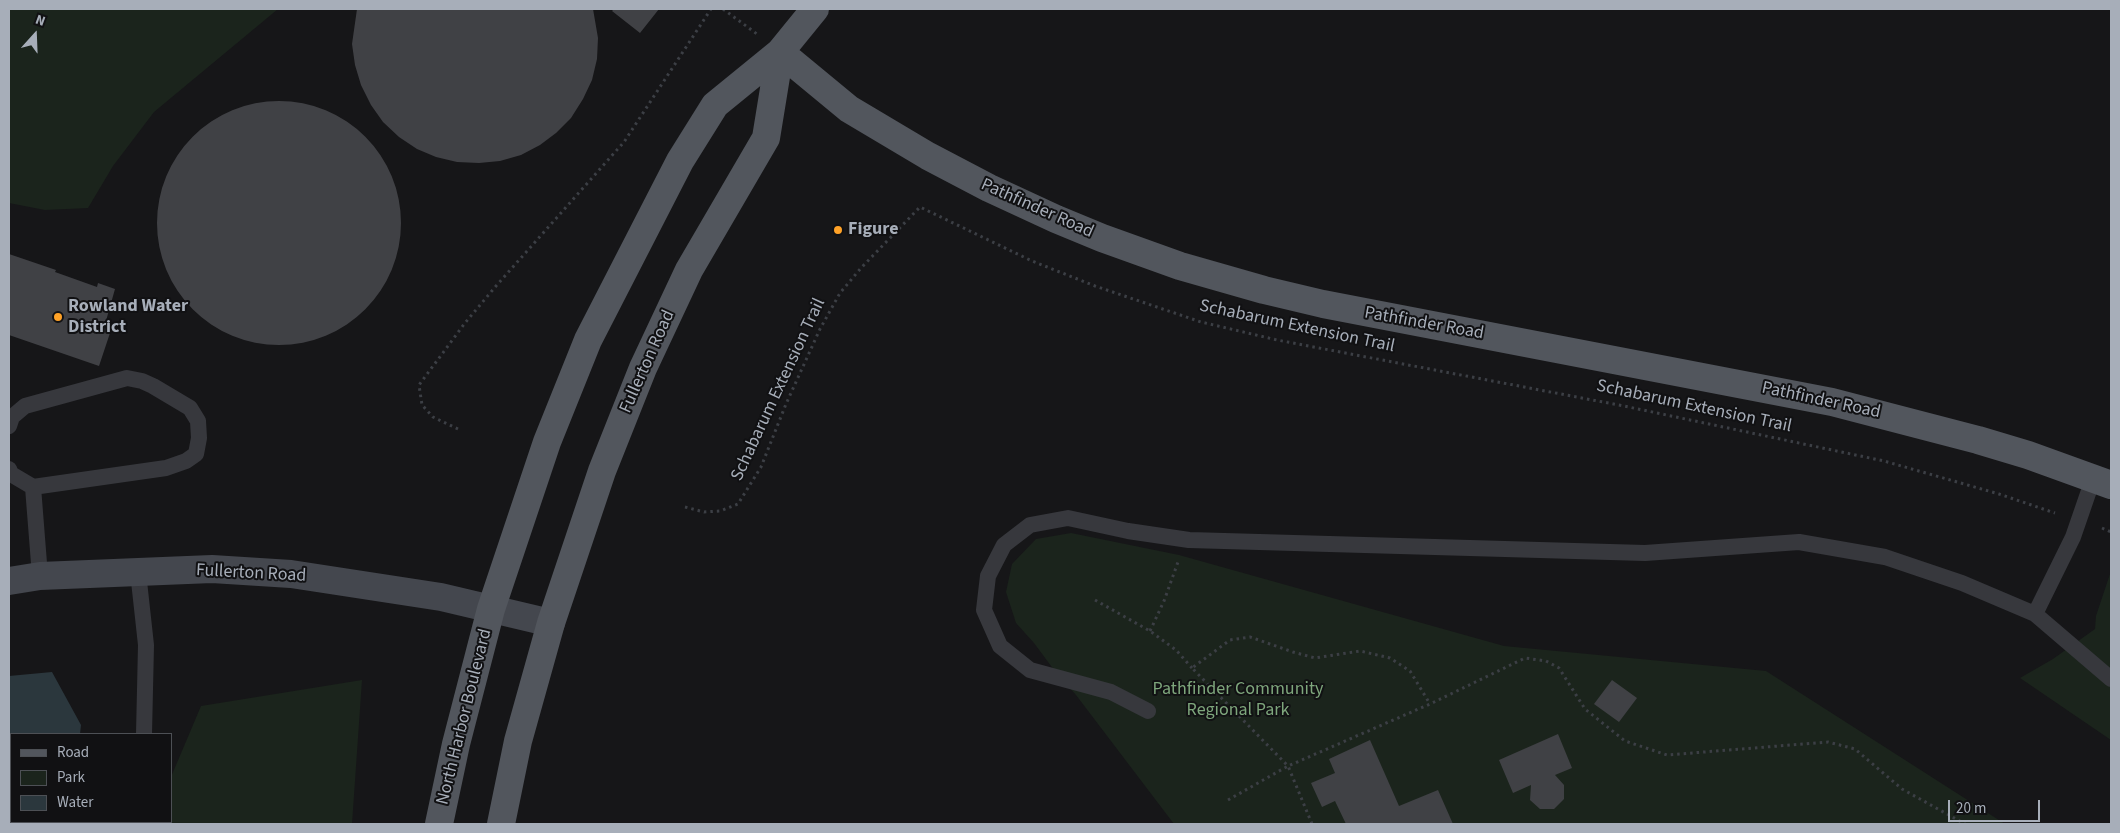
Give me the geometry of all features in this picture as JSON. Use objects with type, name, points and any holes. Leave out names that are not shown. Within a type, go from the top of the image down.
[{"type":"main road","name":"Fullerton Road","points":[[491,609],[547,442],[584,348],[680,162],[715,105],[780,52],[815,9]]},
{"type":"main road","name":"Fullerton Road","points":[[551,623],[602,471],[643,368],[689,270],[766,138],[780,52]]},
{"type":"main road","name":"Pathfinder Road","points":[[780,52],[849,109],[928,156],[989,188],[1056,219],[1180,266],[1264,290],[1331,306],[1849,406],[2028,455],[2102,482]]},
{"type":"main road","name":"North Harbor Boulevard","points":[[440,824],[456,744],[491,609]]},
{"type":"main road","points":[[501,824],[518,741],[551,623]]},
{"type":"street","name":"Fullerton Road","points":[[9,582],[40,576],[138,572],[212,570],[291,574],[441,597],[551,623]]},
{"type":"lane","points":[[9,426],[12,417],[25,406],[127,378],[142,381],[190,408],[198,421],[199,438],[196,454],[186,461],[166,468],[33,487],[11,474],[9,469]]},
{"type":"lane","points":[[2035,614],[2073,537],[2079,520],[2102,482]]},
{"type":"lane","points":[[33,487],[40,576]]},
{"type":"lane","points":[[1148,712],[1111,692],[1030,670],[1000,646],[984,610],[988,576],[1004,546],[1030,525],[1068,518],[1128,531],[1184,539],[1645,553],[1799,542],[1885,557],[1962,583],[2035,614],[2111,679]]},
{"type":"lane","points":[[138,572],[146,645],[144,733]]},
{"type":"path","points":[[458,429],[434,417],[422,405],[420,385],[483,301],[624,142],[711,9]]},
{"type":"path","points":[[723,9],[780,52]]},
{"type":"path","name":"Schabarum Extension Trail","points":[[685,508],[704,512],[720,512],[738,504],[761,467],[786,404],[820,329],[840,293],[861,268],[920,207],[1032,261],[1103,289],[1202,322],[1277,340],[1624,406],[1884,461],[1999,494],[2079,520]]},
{"type":"path","points":[[1150,631],[1173,575],[1184,539]]},
{"type":"path","points":[[1095,600],[1150,631],[1176,650],[1288,766],[1312,824]]},
{"type":"path","points":[[1192,668],[1230,640],[1250,637],[1315,658],[1360,651],[1390,658],[1410,671],[1430,704]]},
{"type":"path","points":[[1228,800],[1288,766],[1430,704],[1525,658],[1546,661],[1559,668],[1585,709],[1625,742],[1667,756],[1828,742],[1855,749],[1902,789],[1965,824]]},
{"type":"green space","points":[[9,9],[278,9],[154,112],[113,166],[88,208],[45,210],[9,203]]},
{"type":"green space","name":"Pathfinder Community Regional Park","points":[[1071,533],[1179,555],[1504,646],[1766,671],[2005,824],[1174,824],[1076,695],[1016,623],[1006,592],[1012,564],[1036,539]]},
{"type":"green space","points":[[2111,571],[2111,740],[2020,678],[2053,659],[2095,629],[2096,616]]},
{"type":"green space","points":[[362,680],[352,824],[152,824],[172,823],[172,775],[201,706]]},
{"type":"water","points":[[52,672],[81,725],[80,733],[10,733],[10,823],[73,824],[9,824],[9,676]]},
{"type":"building","points":[[357,9],[593,9],[598,38],[597,59],[592,80],[571,118],[540,145],[521,155],[500,161],[479,163],[457,162],[436,157],[417,149],[399,137],[383,122],[371,105],[361,85],[355,65],[352,44]]},
{"type":"building","points":[[614,9],[659,9],[640,33],[612,11]]},
{"type":"building","points":[[291,101],[314,106],[337,115],[365,137],[381,155],[392,176],[399,199],[401,223],[399,247],[392,270],[381,291],[365,309],[347,325],[326,336],[291,345],[267,345],[232,336],[211,325],[177,291],[166,270],[159,247],[157,211],[166,176],[177,155],[211,121],[232,110],[255,103]]},
{"type":"building","name":"Rowland Water District","points":[[9,254],[56,270],[55,272],[97,287],[98,283],[115,289],[104,328],[111,330],[99,366],[9,335]]},
{"type":"building","points":[[1612,680],[1637,698],[1619,722],[1594,704]]},
{"type":"building","points":[[1558,734],[1572,768],[1555,775],[1564,785],[1564,799],[1554,809],[1540,809],[1530,800],[1531,785],[1513,793],[1499,760]]},
{"type":"building","points":[[1370,740],[1399,806],[1438,790],[1453,824],[1346,824],[1335,801],[1322,807],[1311,783],[1335,773],[1329,759]]},
{"type":"place","name":"Figure","points":[[838,230]]},
{"type":"place","name":"Rowland Water District","points":[[58,317]]}]
